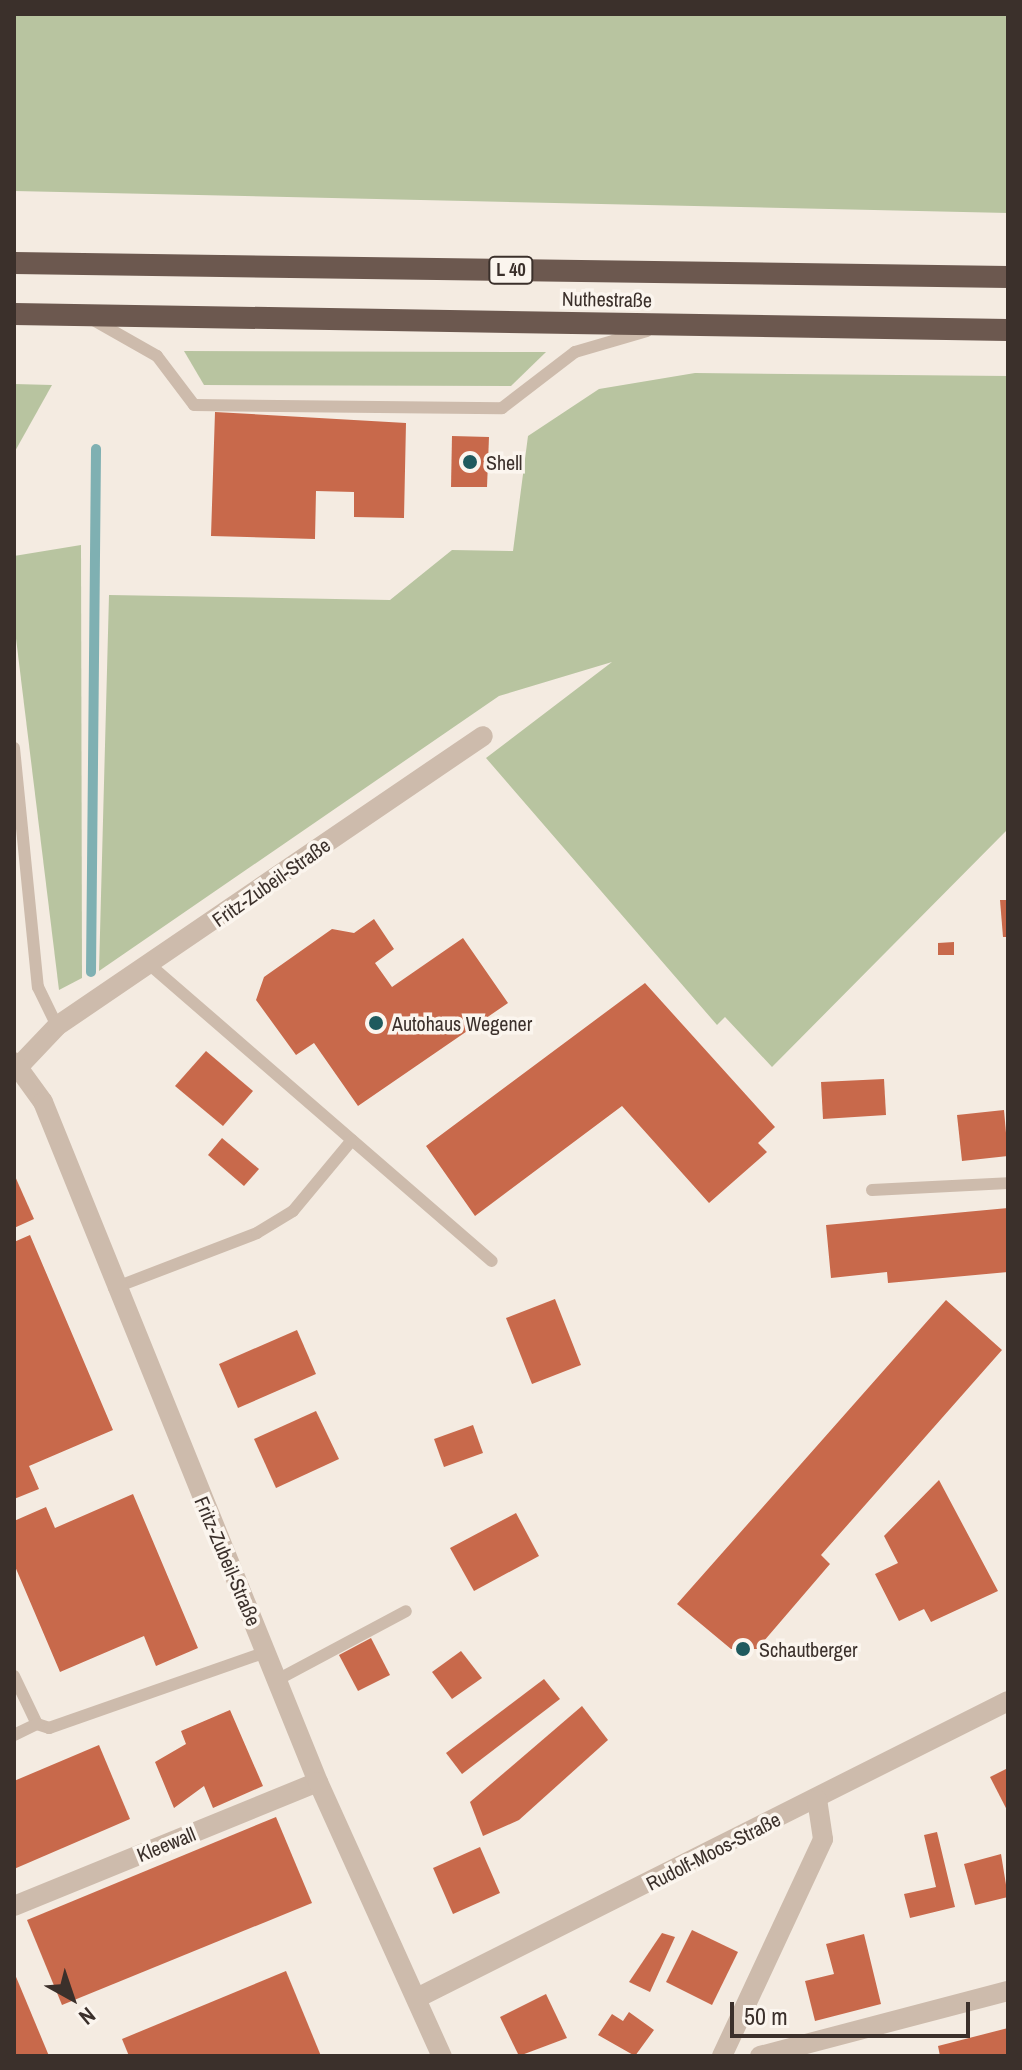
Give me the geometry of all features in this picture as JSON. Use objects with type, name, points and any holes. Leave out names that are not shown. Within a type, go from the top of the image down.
[{"type":"highway","name":"Nuthestraße","points":[[14,263],[1008,277]]},
{"type":"highway","name":"Nuthestraße","points":[[14,314],[1008,330]]},
{"type":"street","name":"Fritz-Zubeil-Straße","points":[[442,2056],[318,1782],[114,1288],[43,1102],[17,1063],[57,1026],[483,736]]},
{"type":"street","name":"Rudolf-Moos-Straße","points":[[417,1998],[1008,1701]]},
{"type":"street","name":"Kleewall","points":[[14,1906],[318,1782]]},
{"type":"street","points":[[722,2056],[823,1839],[817,1799]]},
{"type":"street","points":[[760,2056],[1008,1991]]},
{"type":"lane","points":[[84,315],[157,356],[194,405],[502,408],[575,352],[671,324]]},
{"type":"lane","points":[[14,748],[38,987],[57,1026]]},
{"type":"lane","points":[[150,965],[492,1261]]},
{"type":"lane","points":[[114,1288],[257,1233],[293,1211],[352,1140]]},
{"type":"lane","points":[[872,1190],[1008,1183]]},
{"type":"lane","points":[[277,1680],[406,1611]]},
{"type":"lane","points":[[14,1735],[37,1724],[49,1728],[266,1652]]},
{"type":"lane","points":[[14,1676],[37,1724]]},
{"type":"green space","points":[[14,14],[1008,14],[1008,213],[14,191]]},
{"type":"green space","points":[[184,351],[546,352],[511,386],[204,385]]},
{"type":"green space","points":[[695,373],[1008,376],[1008,829],[772,1067],[725,1017],[717,1025],[486,758],[612,662],[499,696],[99,971],[109,595],[390,600],[452,550],[513,551],[528,436],[599,389]]},
{"type":"green space","points":[[14,384],[52,385],[14,453]]},
{"type":"green space","points":[[81,545],[82,978],[59,990],[14,622],[14,556]]},
{"type":"building","points":[[215,412],[406,423],[404,518],[354,517],[354,492],[316,491],[315,539],[211,536]]},
{"type":"building","name":"Shell","points":[[452,436],[489,437],[487,487],[451,487]]},
{"type":"building","points":[[1000,900],[1008,900],[1008,937],[1003,937]]},
{"type":"building","name":"Autohaus Wegener","points":[[374,919],[394,949],[375,963],[392,987],[463,938],[508,1003],[358,1106],[314,1043],[296,1055],[256,1000],[264,977],[332,929],[354,933]]},
{"type":"building","points":[[954,942],[954,955],[938,955],[938,943]]},
{"type":"building","points":[[645,983],[775,1127],[758,1143],[767,1152],[709,1203],[622,1106],[475,1216],[426,1146]]},
{"type":"building","points":[[206,1051],[253,1091],[223,1126],[175,1086]]},
{"type":"building","points":[[884,1079],[886,1115],[823,1119],[821,1082]]},
{"type":"building","points":[[1004,1110],[1008,1156],[962,1161],[957,1115]]},
{"type":"building","points":[[222,1138],[259,1169],[244,1186],[208,1155]]},
{"type":"building","points":[[14,1174],[34,1219],[14,1228]]},
{"type":"building","points":[[1008,1208],[1008,1272],[888,1283],[887,1272],[831,1278],[826,1225]]},
{"type":"building","points":[[30,1235],[113,1430],[29,1466],[39,1489],[14,1499],[14,1242]]},
{"type":"building","points":[[555,1299],[581,1365],[532,1384],[506,1318]]},
{"type":"building","points":[[946,1300],[1002,1350],[821,1555],[830,1564],[757,1649],[731,1649],[677,1604]]},
{"type":"building","points":[[297,1330],[316,1374],[238,1408],[219,1364]]},
{"type":"building","points":[[316,1411],[339,1459],[276,1488],[254,1439]]},
{"type":"building","points":[[473,1425],[483,1453],[444,1467],[434,1439]]},
{"type":"building","points":[[939,1480],[998,1591],[931,1622],[924,1609],[899,1621],[875,1574],[898,1563],[884,1536]]},
{"type":"building","points":[[133,1494],[198,1648],[156,1666],[144,1636],[60,1672],[14,1564],[14,1521],[46,1507],[55,1528]]},
{"type":"building","points":[[516,1513],[539,1556],[474,1591],[450,1548]]},
{"type":"building","points":[[371,1638],[390,1675],[358,1691],[339,1655]]},
{"type":"building","points":[[461,1651],[482,1678],[452,1699],[432,1672]]},
{"type":"building","points":[[544,1679],[560,1699],[462,1774],[446,1753]]},
{"type":"building","points":[[582,1706],[608,1740],[519,1820],[483,1836],[470,1802]]},
{"type":"building","points":[[230,1710],[263,1786],[213,1808],[204,1786],[174,1808],[155,1762],[186,1744],[181,1731]]},
{"type":"building","points":[[99,1745],[130,1819],[14,1869],[14,1781]]},
{"type":"building","points":[[1008,1768],[1008,1812],[990,1777]]},
{"type":"building","points":[[276,1817],[312,1903],[62,2005],[27,1920]]},
{"type":"building","points":[[937,1832],[955,1907],[910,1918],[904,1894],[936,1887],[924,1835]]},
{"type":"building","points":[[480,1847],[500,1893],[453,1914],[433,1868]]},
{"type":"building","points":[[1001,1854],[1008,1897],[975,1905],[964,1864]]},
{"type":"building","points":[[692,1930],[738,1952],[712,2005],[666,1982]]},
{"type":"building","points":[[662,1933],[675,1937],[650,1992],[629,1982]]},
{"type":"building","points":[[864,1934],[881,2004],[815,2021],[805,1981],[834,1974],[826,1944]]},
{"type":"building","points":[[286,1971],[321,2056],[129,2056],[122,2039]]},
{"type":"building","points":[[14,1972],[49,2056],[14,2056]]},
{"type":"building","points":[[546,1994],[567,2038],[519,2056],[500,2017]]},
{"type":"building","points":[[629,2012],[654,2030],[635,2056],[598,2035],[612,2014],[623,2021]]},
{"type":"building","points":[[1008,2028],[1008,2056],[940,2056],[938,2046]]},
{"type":"waterway","points":[[91,972],[96,449]]},
{"type":"place","name":"Shell","points":[[470,462]]},
{"type":"place","name":"Autohaus Wegener","points":[[376,1023]]},
{"type":"place","name":"Schautberger","points":[[743,1649]]}]
